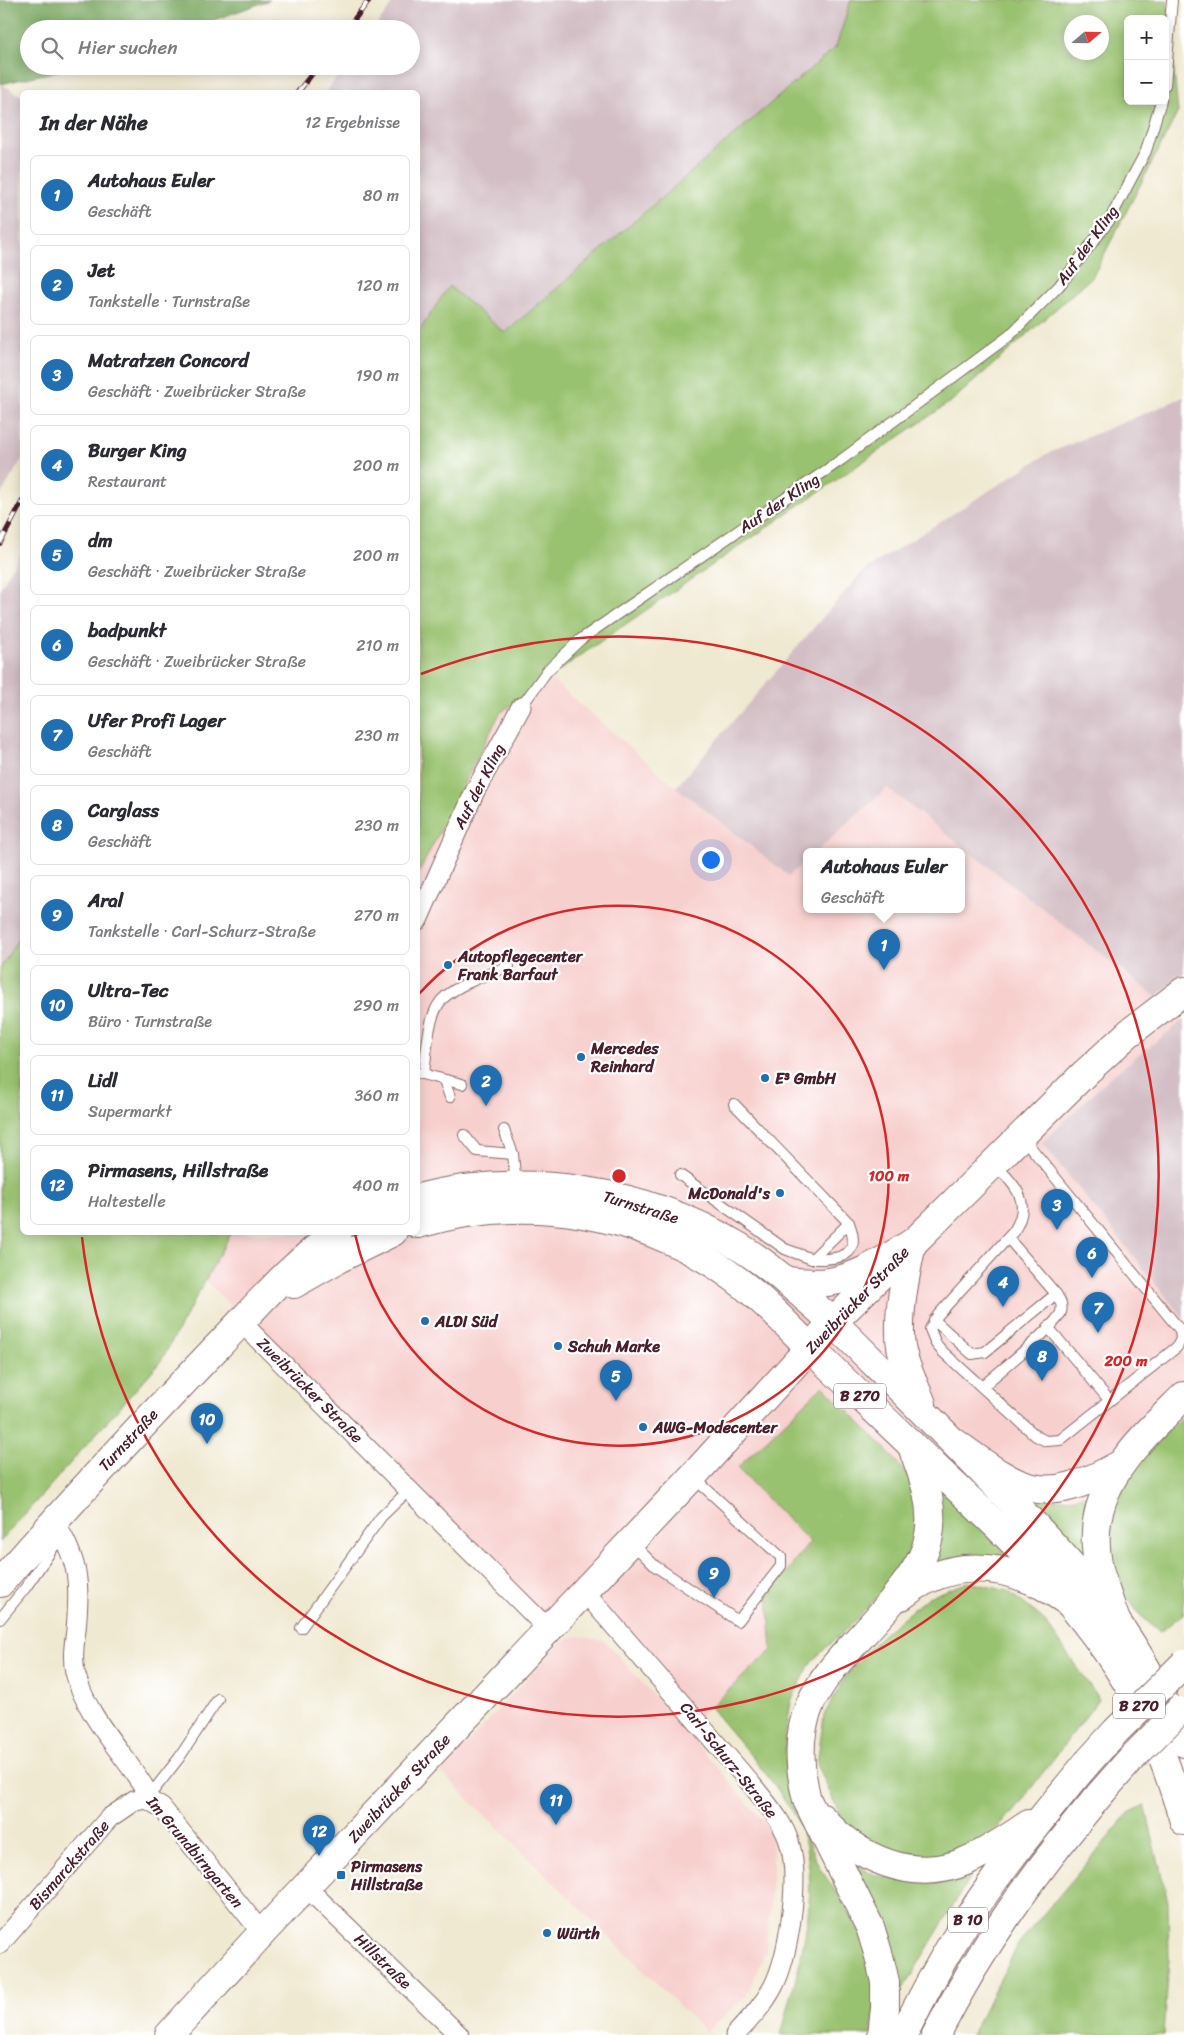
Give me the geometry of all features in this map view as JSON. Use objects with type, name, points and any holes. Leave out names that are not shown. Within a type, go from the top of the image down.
[{"type":"main road","name":"Zweibrücker Straße","points":[[169,2035],[262,1933],[693,1476],[833,1322],[994,1162],[1129,1033],[1184,991]]},
{"type":"main road","name":"Turnstraße","points":[[420,1198],[474,1187],[516,1196],[562,1210],[622,1221],[680,1244],[737,1280],[810,1347]]},
{"type":"main road","name":"Turnstraße","points":[[420,1224],[478,1211],[516,1196],[583,1191],[638,1202],[693,1223],[731,1242],[786,1281],[833,1322]]},
{"type":"main road","name":"Turnstraße","points":[[0,1583],[58,1528],[144,1422],[262,1302],[288,1271],[334,1235]]},
{"type":"main road","name":"Turnstraße","points":[[262,1302],[338,1259],[388,1235]]},
{"type":"main road","points":[[786,1281],[814,1283],[838,1280],[865,1270],[912,1243]]},
{"type":"main road","points":[[912,1243],[905,1281],[900,1336],[909,1371],[927,1415]]},
{"type":"main road","name":"B 270","points":[[833,1322],[954,1442],[1043,1534],[1116,1621],[1166,1702],[1184,1743]]},
{"type":"main road","name":"B 270","points":[[810,1347],[1016,1544],[1070,1603],[1112,1660],[1136,1698],[1158,1744],[1184,1821]]},
{"type":"main road","points":[[1116,1621],[1099,1567],[1095,1529],[1104,1494],[1119,1465],[1184,1396]]},
{"type":"main road","points":[[954,1442],[990,1468],[1020,1486],[1043,1490],[1060,1490],[1079,1485],[1119,1465]]},
{"type":"main road","points":[[886,1610],[911,1577],[927,1544],[929,1500],[911,1444]]},
{"type":"main road","points":[[882,2035],[886,2008],[885,1982],[870,1927],[806,1800],[802,1782],[800,1746],[804,1719],[816,1690],[840,1657],[886,1610],[915,1585],[928,1578],[964,1567],[1003,1572],[1033,1581],[1070,1603]]},
{"type":"main road","name":"B 10","points":[[903,2035],[954,1940],[1009,1860],[1045,1814],[1116,1731],[1184,1664]]},
{"type":"main road","name":"B 10","points":[[936,2035],[981,1953],[1038,1870],[1130,1760],[1182,1708]]},
{"type":"main road","points":[[806,1800],[843,1840],[866,1855],[889,1864],[918,1870],[965,1862],[1045,1814]]},
{"type":"main road","points":[[953,2035],[981,1953]]},
{"type":"street","name":"Auf der Kling","points":[[420,915],[475,791],[521,707]]},
{"type":"street","name":"Zweibrücker Straße","points":[[241,1322],[548,1629]]},
{"type":"street","name":"Im Grundbirngarten","points":[[58,1528],[79,1582],[74,1655],[77,1680],[89,1707],[146,1790],[147,1799],[162,1808],[262,1933]]},
{"type":"street","name":"Carl-Schurz-Straße","points":[[584,1591],[752,1785],[773,1812],[790,1844],[794,1862],[792,1898],[783,1962],[772,1988],[760,2008],[735,2035]]},
{"type":"street","name":"Bismarckstraße","points":[[0,1944],[108,1818],[134,1801],[147,1799]]},
{"type":"street","name":"Hillstraße","points":[[306,1887],[459,2035]]},
{"type":"lane","points":[[1167,60],[1172,0]]},
{"type":"lane","name":"Auf der Kling","points":[[521,707],[547,671],[580,639],[841,460],[934,394],[1009,336],[1059,286],[1109,221],[1146,152],[1159,105]]},
{"type":"lane","points":[[462,1084],[421,1073],[432,1022],[438,1004],[457,989],[509,966]]},
{"type":"lane","points":[[444,1080],[450,1097]]},
{"type":"lane","points":[[680,1175],[786,1249],[812,1259],[837,1258],[847,1254],[852,1249],[854,1240],[849,1222],[734,1104]]},
{"type":"lane","points":[[504,1130],[513,1154],[516,1196]]},
{"type":"lane","points":[[464,1135],[477,1151],[513,1154]]},
{"type":"lane","points":[[994,1162],[1018,1193],[1023,1206],[1022,1218],[1008,1238],[934,1320],[930,1329],[936,1344],[1036,1436],[1046,1441],[1060,1440],[1177,1347],[1181,1339],[1180,1330],[1021,1136]]},
{"type":"lane","points":[[812,1259],[849,1222]]},
{"type":"lane","points":[[982,1387],[1048,1328],[1062,1310],[1061,1302],[1056,1294],[1008,1238]]},
{"type":"lane","points":[[934,1320],[972,1354],[978,1354],[985,1352],[1056,1294]]},
{"type":"lane","points":[[1048,1328],[1109,1400]]},
{"type":"lane","points":[[631,1542],[655,1566],[738,1621],[781,1566],[781,1557],[693,1476]]},
{"type":"lane","points":[[301,1628],[381,1517],[410,1489]]},
{"type":"lane","points":[[0,1619],[26,1587],[58,1528]]},
{"type":"lane","points":[[147,1799],[179,1758],[218,1699]]},
{"type":"shaded area","points":[[395,0],[851,0],[836,47],[504,334],[449,286],[420,330],[420,90],[328,90],[339,75],[420,75],[420,20],[381,20]]},
{"type":"shaded area","points":[[1,84],[20,95],[20,462],[0,496]]},
{"type":"shaded area","points":[[1184,397],[1184,975],[1156,997],[887,788],[820,848],[803,848],[803,863],[789,876],[676,787],[863,571],[1047,454]]},
{"type":"shaded area","points":[[20,554],[20,935],[0,969],[0,588]]},
{"type":"shaded area","points":[[550,678],[676,787],[789,876],[803,863],[803,913],[965,913],[965,849],[1156,997],[1183,1021],[1110,1077],[1042,1143],[1184,1319],[1184,1375],[1111,1453],[1088,1468],[1095,1492],[1079,1499],[1061,1500],[1055,1531],[913,1483],[887,1450],[823,1386],[810,1542],[768,1596],[772,1650],[691,1724],[586,1607],[557,1636],[205,1280],[230,1235],[420,1235],[420,870],[500,713]]},
{"type":"shaded area","points":[[887,788],[964,848],[820,848]]},
{"type":"shaded area","points":[[1184,1020],[1184,1319],[1042,1143],[1110,1077]]},
{"type":"shaded area","points":[[581,1636],[605,1641],[772,1832],[773,1867],[766,1951],[747,1995],[706,2032],[441,1772],[559,1644],[569,1638]]},
{"type":"green space","points":[[0,0],[270,0],[214,20],[20,20],[20,75],[40,75],[1,84]]},
{"type":"green space","points":[[851,0],[1167,0],[1168,15],[1124,15],[1124,105],[1169,105],[1169,20],[1178,112],[1093,276],[953,400],[604,639],[500,713],[420,870],[420,330],[449,286],[505,333],[836,47]]},
{"type":"green space","points":[[20,935],[20,1235],[230,1235],[161,1361],[0,1542],[0,969]]},
{"type":"green space","points":[[823,1386],[887,1450],[913,1483],[920,1515],[918,1542],[897,1575],[855,1621],[811,1662],[791,1701],[785,1740],[786,1779],[793,1807],[819,1867],[846,1906],[865,1943],[876,1998],[871,2035],[781,2035],[795,1983],[807,1925],[809,1867],[804,1840],[794,1815],[776,1787],[710,1707],[772,1650],[768,1596],[810,1542],[737,1468]]},
{"type":"green space","points":[[1184,1416],[1184,1613],[1160,1632],[1139,1614],[1125,1594],[1110,1555],[1105,1533],[1118,1488],[1161,1436]]},
{"type":"green space","points":[[936,1485],[1020,1566],[927,1567]]},
{"type":"green space","points":[[1020,1492],[1050,1498],[1067,1499],[1095,1492],[1088,1567]]},
{"type":"green space","points":[[969,1582],[1008,1591],[1043,1619],[1099,1699],[1013,1812],[986,1838],[966,1850],[938,1855],[897,1855],[867,1844],[841,1817],[817,1764],[824,1715],[847,1674],[882,1635],[928,1597]]},
{"type":"green space","points":[[1145,1805],[1168,1902],[1169,1958],[1164,2035],[971,2035],[1019,1943],[1129,1813]]},
{"type":"green space","points":[[843,1857],[875,1875],[914,1882],[973,1872],[900,1994],[894,1956]]},
{"type":"railway","points":[[354,20],[369,0]]},
{"type":"railway","points":[[300,90],[311,75]]},
{"type":"railway","points":[[0,543],[20,506]]},
{"type":"place","name":"Autopflegecenter Frank Barfaut","points":[[448,965]]},
{"type":"place","name":"Autohaus Euler","points":[[884,970]]},
{"type":"place","name":"Mercedes Reinhard","points":[[581,1057]]},
{"type":"place","name":"E³ GmbH","points":[[765,1078]]},
{"type":"place","name":"Jet","points":[[486,1106]]},
{"type":"place","name":"McDonald's","points":[[780,1193]]},
{"type":"place","name":"Matratzen Concord","points":[[1057,1230]]},
{"type":"place","name":"badpunkt","points":[[1092,1278]]},
{"type":"place","name":"Burger King","points":[[1003,1307]]},
{"type":"place","name":"ALDI Süd","points":[[425,1321]]},
{"type":"place","name":"Ufer Profi Lager","points":[[1098,1333]]},
{"type":"place","name":"Schuh Marke","points":[[558,1346]]},
{"type":"place","name":"Carglass","points":[[1042,1381]]},
{"type":"place","name":"dm","points":[[616,1401]]},
{"type":"place","name":"AWG-Modecenter","points":[[643,1427]]},
{"type":"place","name":"Ultra-Tec","points":[[207,1444]]},
{"type":"place","name":"Aral","points":[[714,1598]]},
{"type":"place","name":"Lidl","points":[[556,1825]]},
{"type":"place","name":"Pirmasens, Hillstraße","points":[[319,1856]]},
{"type":"place","name":"Pirmasens Hillstraße","points":[[341,1875]]},
{"type":"place","name":"Würth","points":[[547,1933]]}]
